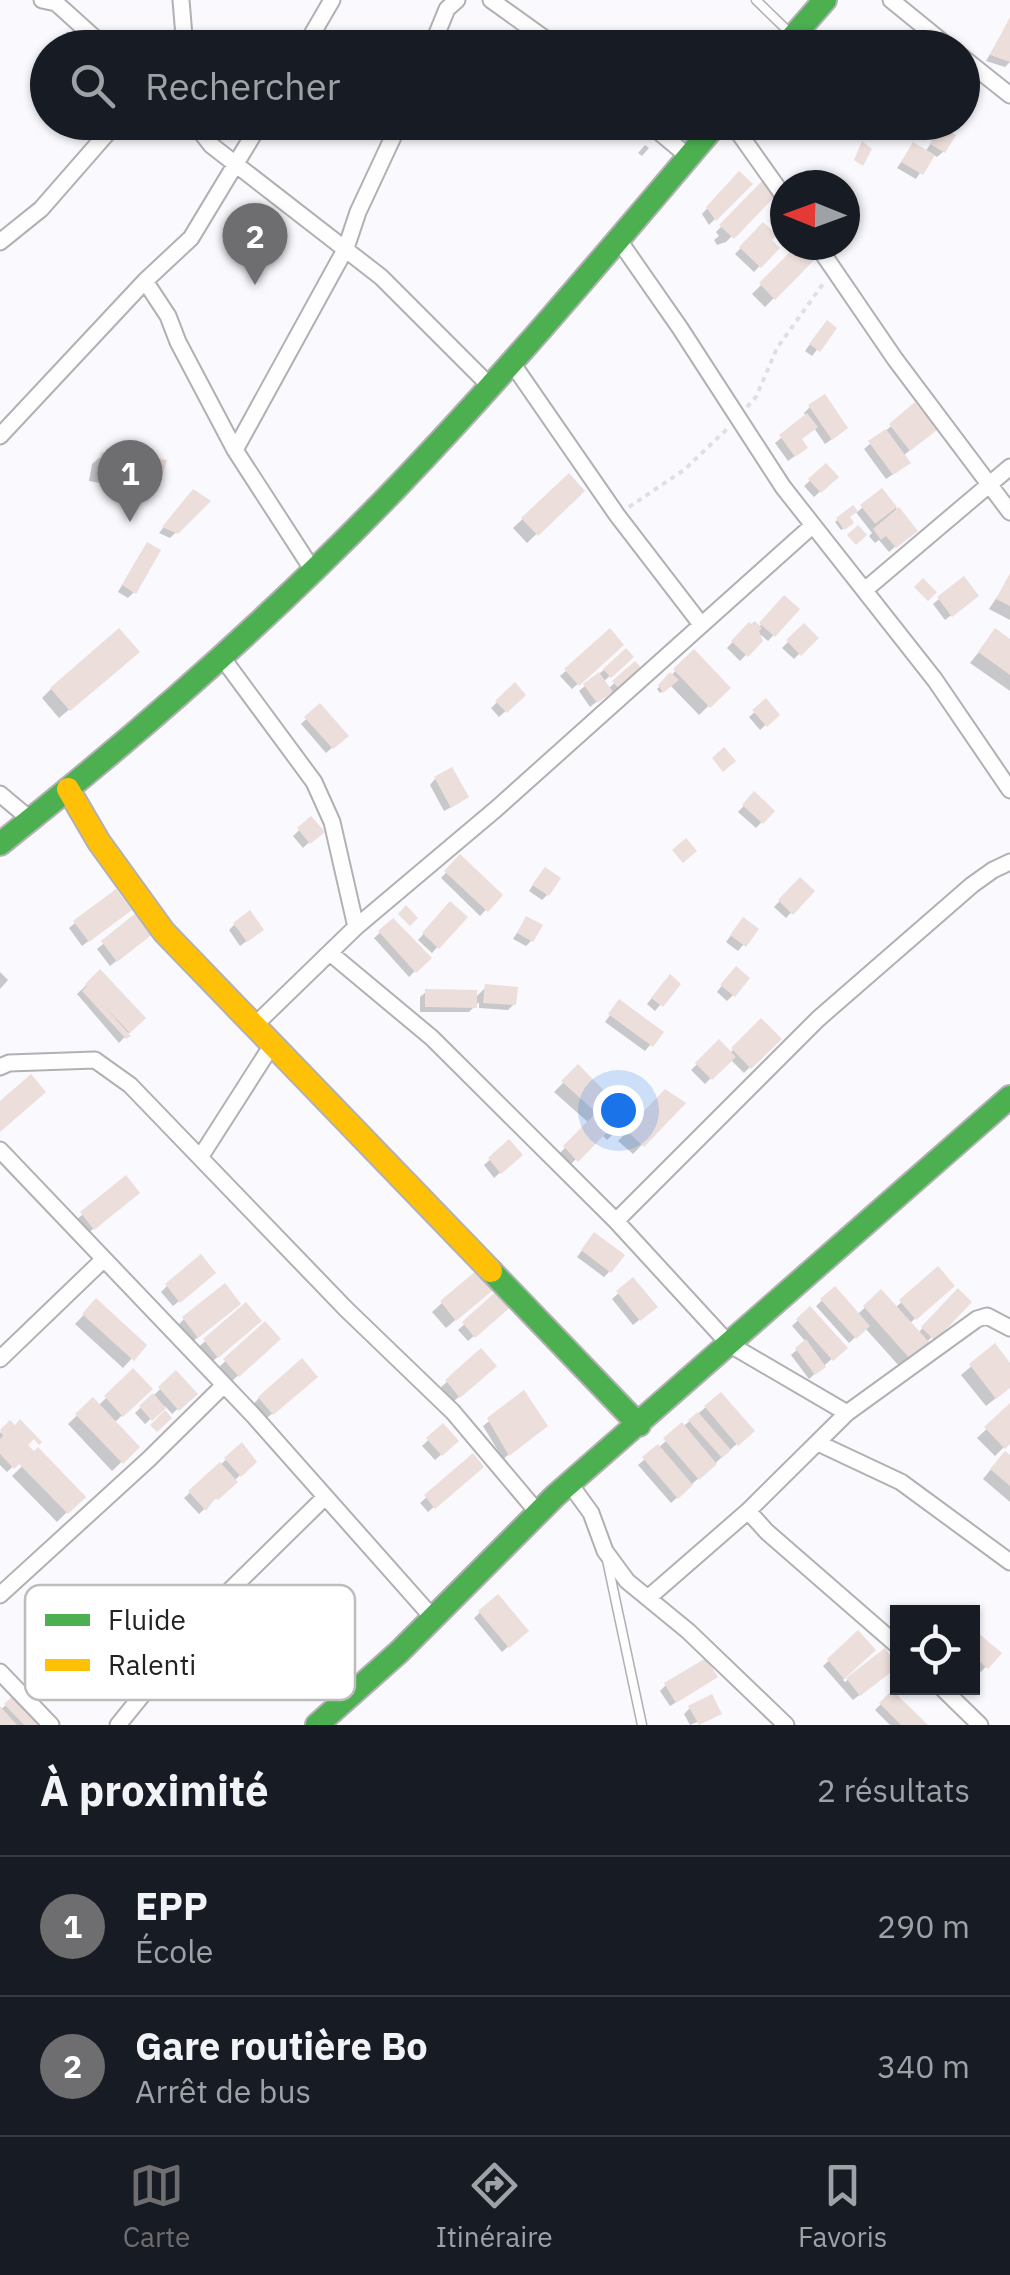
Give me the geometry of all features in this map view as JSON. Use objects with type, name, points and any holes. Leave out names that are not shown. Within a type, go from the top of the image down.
[{"type":"street","points":[[42,0],[56,4],[86,30]]},
{"type":"street","points":[[181,0],[184,30]]},
{"type":"street","points":[[314,30],[332,0]]},
{"type":"street","points":[[439,30],[456,0]]},
{"type":"street","points":[[491,0],[533,30]]},
{"type":"street","points":[[799,30],[825,0]]},
{"type":"street","points":[[891,0],[928,30]]},
{"type":"street","points":[[980,71],[1010,95]]},
{"type":"street","points":[[0,242],[41,209],[100,140]]},
{"type":"street","points":[[207,140],[382,277],[490,386]]},
{"type":"street","points":[[0,436],[190,238],[251,140]]},
{"type":"street","points":[[235,450],[346,248],[392,140]]},
{"type":"street","points":[[669,140],[689,157]]},
{"type":"street","points":[[0,844],[221,656],[350,534],[512,363],[703,140]]},
{"type":"street","points":[[744,140],[770,177]]},
{"type":"street","points":[[618,239],[812,526],[935,680],[1010,790]]},
{"type":"street","points":[[827,260],[1010,512]]},
{"type":"street","points":[[146,281],[168,316],[235,450],[312,569]]},
{"type":"street","points":[[512,363],[617,514],[700,623]]},
{"type":"street","points":[[866,589],[1010,468]]},
{"type":"street","points":[[255,1026],[356,927],[496,809],[812,526]]},
{"type":"street","points":[[221,656],[314,782],[332,822],[356,927]]},
{"type":"street","points":[[68,788],[133,892],[164,932],[640,1424]]},
{"type":"street","points":[[0,794],[31,820]]},
{"type":"street","points":[[616,1221],[818,1019],[972,885],[1010,862]]},
{"type":"street","points":[[330,953],[432,1038],[616,1221],[729,1344],[848,1413]]},
{"type":"street","points":[[200,1156],[272,1045]]},
{"type":"street","points":[[0,1067],[95,1060],[130,1086],[346,1309],[453,1412],[539,1514]]},
{"type":"street","points":[[355,1697],[597,1456],[640,1424],[1010,1097]]},
{"type":"street","points":[[0,1150],[224,1384],[432,1618]]},
{"type":"street","points":[[0,1359],[104,1259]]},
{"type":"street","points":[[648,1598],[748,1511],[848,1413],[977,1319],[988,1316],[1010,1328]]},
{"type":"street","points":[[0,1595],[149,1459],[224,1384]]},
{"type":"street","points":[[818,1443],[901,1482],[1010,1562]]},
{"type":"street","points":[[570,1484],[591,1513],[605,1551],[627,1581],[688,1631],[786,1725]]},
{"type":"street","points":[[235,1585],[324,1498]]},
{"type":"street","points":[[748,1511],[890,1639]]},
{"type":"street","points":[[0,1672],[25,1698]]},
{"type":"street","points":[[949,1695],[980,1725]]},
{"type":"street","points":[[27,1700],[51,1725]]},
{"type":"street","points":[[118,1725],[138,1700]]},
{"type":"street","points":[[333,1720],[352,1700]]},
{"type":"lane","points":[[756,0],[779,30]]},
{"type":"lane","points":[[605,1551],[642,1725]]},
{"type":"building","points":[[1010,17],[1010,62],[990,55]]},
{"type":"building","points":[[932,140],[953,140],[945,153],[930,144]]},
{"type":"building","points":[[862,141],[872,149],[863,166],[854,160]]},
{"type":"building","points":[[913,142],[935,155],[923,175],[901,162]]},
{"type":"building","points":[[739,171],[753,184],[716,221],[706,207]]},
{"type":"building","points":[[764,179],[770,185],[770,201],[734,239],[719,225]]},
{"type":"building","points":[[763,222],[770,228],[770,259],[761,268],[739,247]]},
{"type":"building","points":[[782,260],[814,260],[775,300],[759,283]]},
{"type":"building","points":[[827,320],[837,328],[820,352],[809,344]]},
{"type":"building","points":[[825,394],[848,428],[832,440],[808,405]]},
{"type":"building","points":[[915,402],[937,430],[910,451],[889,424]]},
{"type":"building","points":[[807,413],[818,427],[802,439],[808,448],[795,457],[779,435]]},
{"type":"building","points":[[886,429],[911,463],[893,475],[868,441]]},
{"type":"building","points":[[101,452],[167,460],[160,484],[97,472]]},
{"type":"building","points":[[826,463],[839,477],[821,493],[808,479]]},
{"type":"building","points":[[569,473],[585,491],[538,536],[521,518]]},
{"type":"building","points":[[882,488],[897,507],[875,524],[860,505]]},
{"type":"building","points":[[193,489],[211,501],[178,534],[162,527]]},
{"type":"building","points":[[853,505],[858,511],[850,517],[854,523],[844,530],[836,518]]},
{"type":"building","points":[[899,507],[918,531],[896,548],[886,536],[881,540],[873,529]]},
{"type":"building","points":[[858,525],[867,535],[856,545],[847,535]]},
{"type":"building","points":[[147,542],[161,550],[136,594],[122,585]]},
{"type":"building","points":[[1010,573],[1010,606],[996,599]]},
{"type":"building","points":[[964,576],[979,596],[952,617],[937,597]]},
{"type":"building","points":[[923,578],[937,592],[928,601],[914,587]]},
{"type":"building","points":[[784,595],[800,609],[775,637],[759,623]]},
{"type":"building","points":[[755,621],[762,628],[759,631],[763,641],[748,657],[731,641],[749,622]]},
{"type":"building","points":[[804,623],[819,638],[801,656],[786,640]]},
{"type":"building","points":[[119,628],[140,652],[70,711],[50,688]]},
{"type":"building","points":[[610,628],[624,645],[579,686],[564,669]]},
{"type":"building","points":[[995,628],[1010,639],[1010,675],[978,652]]},
{"type":"building","points":[[626,648],[634,657],[611,678],[603,669]]},
{"type":"building","points":[[694,649],[731,688],[710,708],[673,669]]},
{"type":"building","points":[[635,661],[644,671],[621,691],[612,681]]},
{"type":"building","points":[[599,672],[613,692],[597,703],[583,684]]},
{"type":"building","points":[[670,672],[679,680],[663,693],[658,685]]},
{"type":"building","points":[[515,682],[526,695],[507,713],[495,701]]},
{"type":"building","points":[[766,698],[780,715],[767,727],[752,710]]},
{"type":"building","points":[[320,703],[349,736],[333,749],[304,717]]},
{"type":"building","points":[[724,747],[736,761],[723,772],[712,758]]},
{"type":"building","points":[[452,767],[469,797],[451,808],[434,777]]},
{"type":"building","points":[[754,791],[775,811],[763,824],[742,805]]},
{"type":"building","points":[[311,816],[325,832],[310,844],[297,828]]},
{"type":"building","points":[[686,838],[697,851],[683,863],[672,850]]},
{"type":"building","points":[[460,854],[503,895],[488,912],[444,871]]},
{"type":"building","points":[[545,867],[561,878],[549,896],[532,885]]},
{"type":"building","points":[[800,877],[815,891],[793,915],[778,900]]},
{"type":"building","points":[[116,889],[132,910],[89,942],[73,921]]},
{"type":"building","points":[[450,901],[468,917],[439,949],[422,933]]},
{"type":"building","points":[[406,905],[418,918],[410,926],[398,914]]},
{"type":"building","points":[[250,910],[264,930],[247,942],[233,923]]},
{"type":"building","points":[[137,912],[154,933],[117,962],[101,941]]},
{"type":"building","points":[[526,916],[543,925],[533,942],[517,933]]},
{"type":"building","points":[[743,917],[759,929],[746,947],[730,935]]},
{"type":"building","points":[[393,918],[432,958],[416,973],[378,931]]},
{"type":"building","points":[[736,966],[750,978],[735,997],[720,985]]},
{"type":"building","points":[[100,969],[146,1018],[130,1033],[102,1004],[131,1036],[126,1039],[82,991]]},
{"type":"building","points":[[670,974],[681,984],[663,1007],[651,998]]},
{"type":"building","points":[[485,984],[518,987],[516,1005],[483,1003]]},
{"type":"building","points":[[425,989],[477,990],[477,1008],[425,1007]]},
{"type":"building","points":[[619,999],[664,1032],[653,1047],[608,1014]]},
{"type":"building","points":[[761,1018],[782,1039],[751,1069],[731,1048]]},
{"type":"building","points":[[719,1039],[736,1057],[712,1080],[695,1063]]},
{"type":"building","points":[[578,1064],[632,1119],[618,1132],[561,1081]]},
{"type":"building","points":[[31,1074],[46,1092],[0,1132],[0,1101]]},
{"type":"building","points":[[665,1089],[686,1103],[644,1147],[626,1130]]},
{"type":"building","points":[[595,1114],[610,1129],[578,1162],[563,1146]]},
{"type":"building","points":[[509,1139],[523,1155],[501,1174],[488,1158]]},
{"type":"building","points":[[126,1175],[140,1193],[94,1230],[80,1212]]},
{"type":"building","points":[[594,1232],[625,1255],[611,1273],[581,1250]]},
{"type":"building","points":[[201,1254],[216,1273],[180,1303],[165,1284]]},
{"type":"building","points":[[482,1266],[499,1285],[456,1321],[440,1301]]},
{"type":"building","points":[[938,1266],[955,1286],[916,1320],[899,1300]]},
{"type":"building","points":[[633,1277],[658,1307],[640,1321],[616,1291]]},
{"type":"building","points":[[225,1283],[241,1304],[198,1338],[182,1317]]},
{"type":"building","points":[[835,1286],[870,1326],[856,1339],[820,1299]]},
{"type":"building","points":[[501,1287],[515,1303],[475,1338],[462,1322]]},
{"type":"building","points":[[958,1288],[972,1302],[935,1341],[921,1327]]},
{"type":"building","points":[[881,1289],[930,1343],[911,1360],[863,1306]]},
{"type":"building","points":[[96,1298],[147,1345],[134,1361],[82,1314]]},
{"type":"building","points":[[246,1302],[262,1321],[218,1358],[203,1339]]},
{"type":"building","points":[[810,1306],[848,1348],[833,1361],[796,1319]]},
{"type":"building","points":[[265,1321],[281,1339],[239,1377],[223,1359]]},
{"type":"building","points":[[806,1339],[826,1367],[815,1375],[795,1348]]},
{"type":"building","points":[[995,1343],[1010,1363],[1010,1388],[996,1399],[969,1364]]},
{"type":"building","points":[[481,1348],[497,1366],[460,1398],[445,1380]]},
{"type":"building","points":[[302,1358],[318,1377],[273,1415],[258,1397]]},
{"type":"building","points":[[133,1368],[153,1389],[123,1417],[104,1396]]},
{"type":"building","points":[[176,1370],[198,1394],[179,1411],[158,1387]]},
{"type":"building","points":[[524,1390],[548,1426],[509,1456],[487,1418]]},
{"type":"building","points":[[721,1392],[755,1431],[738,1446],[704,1406]]},
{"type":"building","points":[[153,1393],[166,1408],[152,1421],[139,1406]]},
{"type":"building","points":[[93,1397],[140,1447],[123,1464],[75,1414]]},
{"type":"building","points":[[1010,1403],[1010,1444],[1005,1449],[984,1427]]},
{"type":"building","points":[[165,1410],[172,1418],[157,1432],[150,1425]]},
{"type":"building","points":[[698,1412],[731,1450],[722,1458],[688,1420]]},
{"type":"building","points":[[20,1419],[42,1442],[39,1445],[34,1439],[28,1445],[34,1451],[38,1447],[86,1497],[68,1514],[19,1464],[14,1469],[0,1454],[0,1430],[10,1420],[15,1425]]},
{"type":"building","points":[[682,1422],[717,1464],[699,1480],[663,1438]]},
{"type":"building","points":[[443,1423],[459,1441],[442,1456],[426,1438]]},
{"type":"building","points":[[242,1442],[257,1462],[241,1477],[224,1458]]},
{"type":"building","points":[[658,1444],[693,1485],[678,1499],[642,1457]]},
{"type":"building","points":[[1005,1451],[1010,1455],[1010,1486],[990,1469]]},
{"type":"building","points":[[473,1453],[484,1467],[435,1509],[424,1495]]},
{"type":"building","points":[[220,1462],[238,1482],[218,1500],[215,1498],[206,1511],[188,1491]]},
{"type":"building","points":[[498,1594],[529,1631],[509,1648],[478,1611]]},
{"type":"building","points":[[858,1630],[876,1650],[844,1679],[827,1659]]},
{"type":"building","points":[[980,1635],[1002,1653],[988,1669],[980,1662]]},
{"type":"building","points":[[885,1648],[890,1655],[890,1673],[860,1696],[846,1678]]},
{"type":"building","points":[[706,1658],[718,1677],[676,1703],[664,1683]]},
{"type":"building","points":[[890,1692],[897,1695],[928,1725],[901,1725],[879,1703]]},
{"type":"building","points":[[712,1694],[722,1714],[699,1725],[688,1706]]},
{"type":"building","points":[[12,1697],[38,1725],[24,1725],[4,1704]]},
{"type":"building","points":[[0,1706],[17,1725],[0,1725]]},
{"type":"traffic: fast","points":[[799,30],[825,0]]},
{"type":"traffic: fast","points":[[0,844],[206,671],[352,533],[521,352],[703,140]]},
{"type":"traffic: fast","points":[[355,1691],[555,1496],[1010,1097]]},
{"type":"traffic: fast","points":[[491,1271],[639,1425]]},
{"type":"traffic: fast","points":[[317,1725],[345,1700]]},
{"type":"traffic: slow","points":[[68,789],[99,842],[164,932],[491,1271]]},
{"type":"place","name":"Gare routière Bo","points":[[255,285]]},
{"type":"place","name":"EPP","points":[[130,522]]}]
